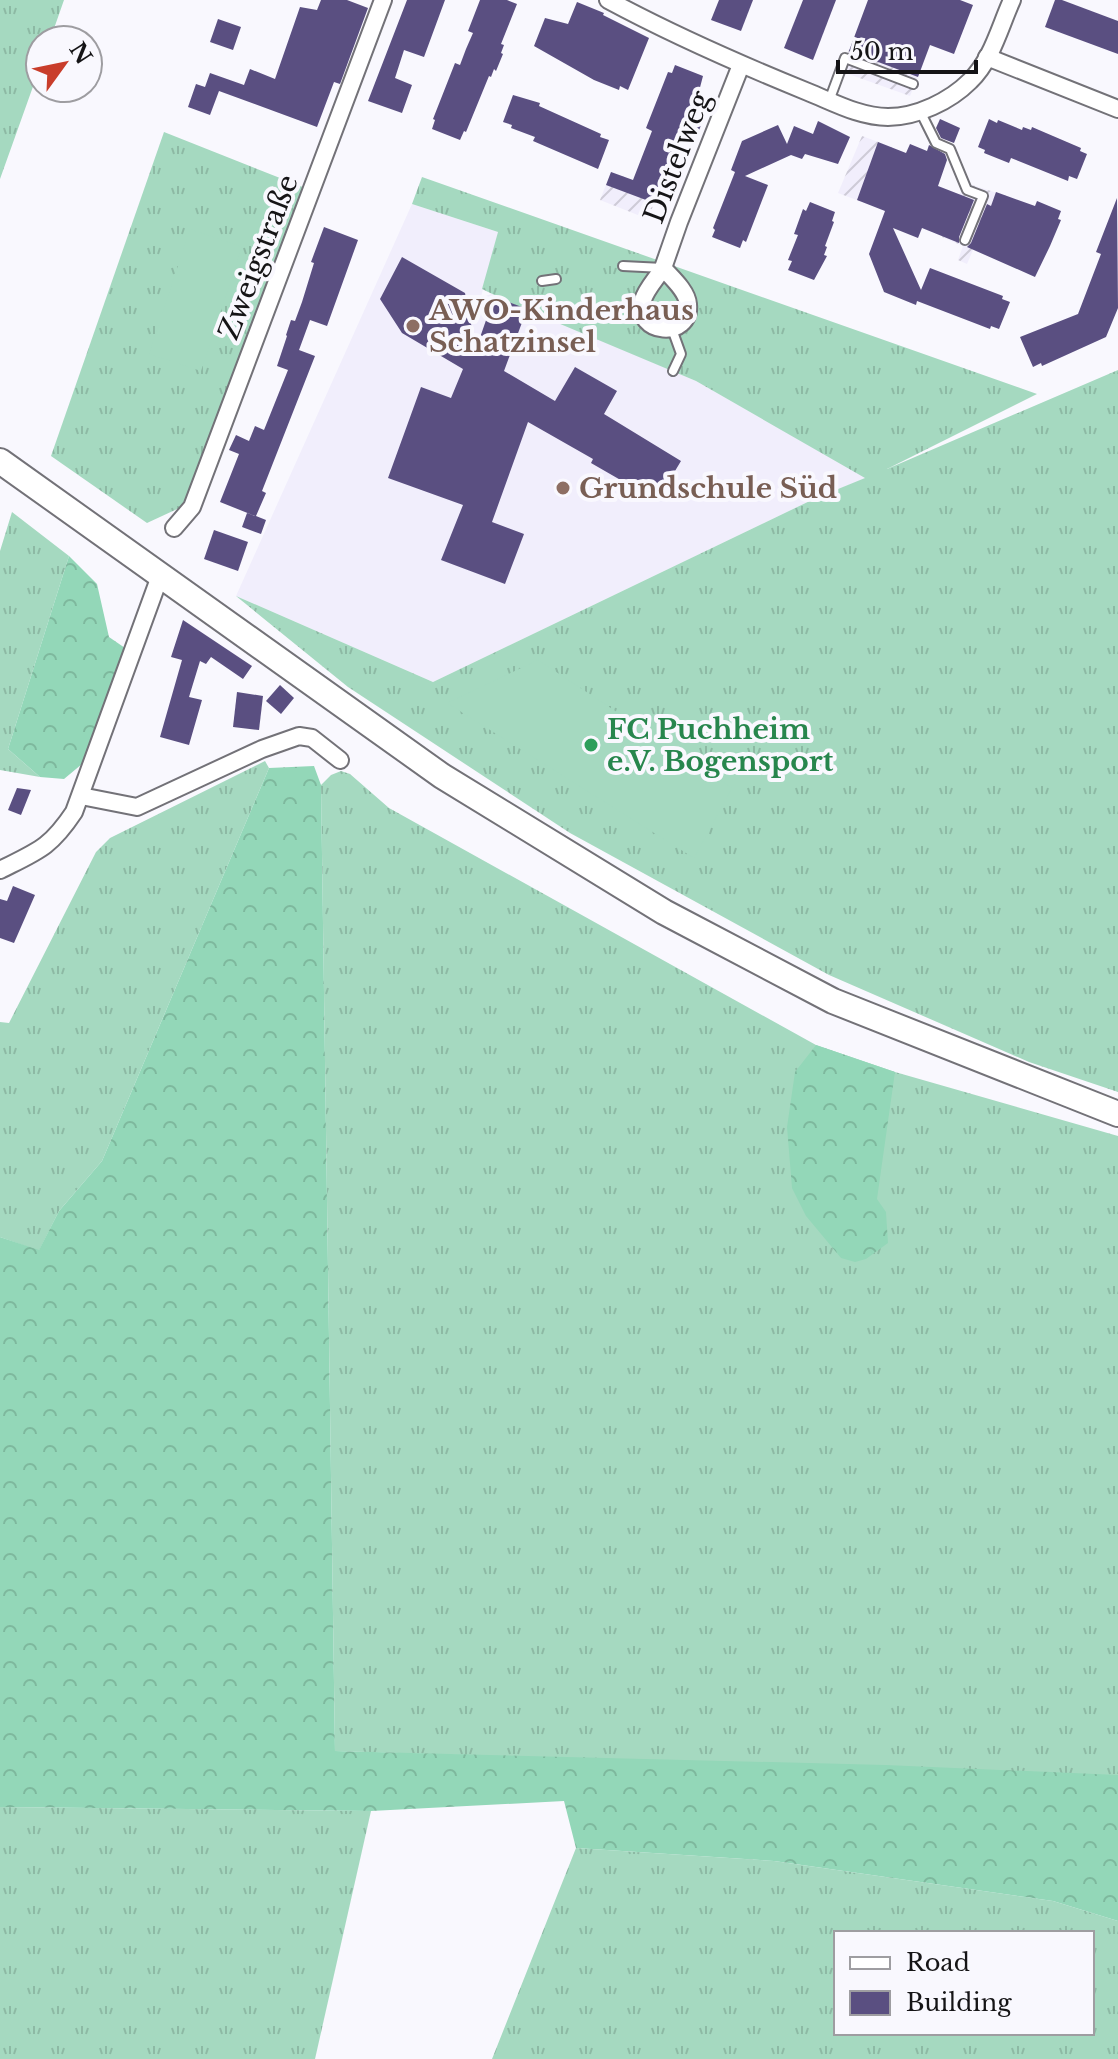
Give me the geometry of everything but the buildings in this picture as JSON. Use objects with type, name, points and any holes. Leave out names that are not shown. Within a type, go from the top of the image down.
[{"type":"street","name":"Zweigstraße","points":[[174,528],[192,507],[383,0]]},
{"type":"street","points":[[608,0],[665,31],[741,65],[829,101],[875,116],[891,117],[920,111],[963,88],[987,57],[1012,0]]},
{"type":"street","points":[[987,57],[1118,109]]},
{"type":"street","name":"Distelweg","points":[[663,268],[684,293],[688,303],[685,319],[672,329],[660,330],[646,321],[642,310],[645,295],[663,268],[741,65]]},
{"type":"street","points":[[0,461],[442,776],[664,912],[833,1001],[1118,1114]]},
{"type":"street","points":[[0,870],[41,850],[56,838],[74,812],[160,576]]},
{"type":"street","points":[[81,796],[137,807],[262,749],[299,736],[312,738],[340,760]]},
{"type":"lane","points":[[829,101],[845,58],[913,84]]},
{"type":"lane","points":[[920,111],[936,143],[950,149],[967,190],[983,196],[965,240]]},
{"type":"lane","points":[[623,266],[663,268]]},
{"type":"lane","points":[[542,281],[556,279]]},
{"type":"lane","points":[[672,329],[681,354],[673,371]]},
{"type":"shaded area","points":[[854,38],[923,64],[910,96],[840,71]]},
{"type":"shaded area","points":[[862,136],[892,147],[870,205],[838,193]]},
{"type":"shaded area","points":[[611,172],[659,190],[648,219],[600,200]]},
{"type":"shaded area","points":[[972,185],[1010,197],[973,250],[967,264],[958,260],[963,246],[942,237],[959,194]]},
{"type":"shaded area","name":"Grundschule Süd","points":[[412,204],[498,232],[481,297],[492,294],[696,381],[866,478],[816,498],[433,682],[236,596]]},
{"type":"green space","points":[[0,0],[64,0],[56,24],[24,24],[24,104],[27,104],[0,179]]},
{"type":"green space","points":[[164,132],[318,193],[188,504],[147,523],[51,456]]},
{"type":"green space","points":[[422,177],[1037,394],[887,469],[1118,370],[1118,1092],[1029,1062],[829,975],[570,833],[348,687],[236,596],[433,682],[816,498],[865,478],[696,381],[482,289],[498,232],[412,204]]},
{"type":"green space","points":[[190,229],[242,247],[201,371],[149,354]]},
{"type":"green space","points":[[12,512],[69,556],[8,749],[40,777],[0,770],[0,551]]},
{"type":"green space","points":[[69,556],[97,584],[109,637],[125,648],[82,764],[64,779],[40,777],[8,749]]},
{"type":"green space","name":"FC Puchheim e.V. Bogensport","points":[[538,660],[732,788],[694,858],[447,703]]},
{"type":"green space","points":[[265,761],[269,768],[102,1161],[59,1211],[39,1251],[0,1237],[0,1022],[9,1023],[96,852],[110,838]]},
{"type":"green space","points":[[314,766],[321,785],[335,1751],[886,1765],[1118,1775],[1118,1921],[1053,1901],[774,1861],[576,1848],[564,1801],[371,1811],[0,1807],[0,1237],[39,1250],[59,1211],[102,1161],[269,768]]},
{"type":"green space","points":[[341,771],[350,774],[389,808],[816,1045],[895,1072],[1118,1136],[1118,1776],[335,1751],[321,785],[331,775]]},
{"type":"green space","points":[[816,1045],[895,1072],[877,1199],[886,1212],[888,1243],[866,1259],[855,1262],[841,1258],[806,1216],[792,1188],[787,1127],[795,1072]]},
{"type":"green space","points":[[0,1807],[371,1811],[315,2059],[0,2059]]},
{"type":"green space","points":[[576,1848],[774,1861],[1053,1901],[1118,1921],[1118,2059],[492,2059]]},
{"type":"place","name":"AWO-Kinderhaus Schatzinsel","points":[[413,326]]},
{"type":"place","name":"Grundschule Süd","points":[[563,488]]},
{"type":"place","name":"FC Puchheim e.V. Bogensport","points":[[591,745]]}]
